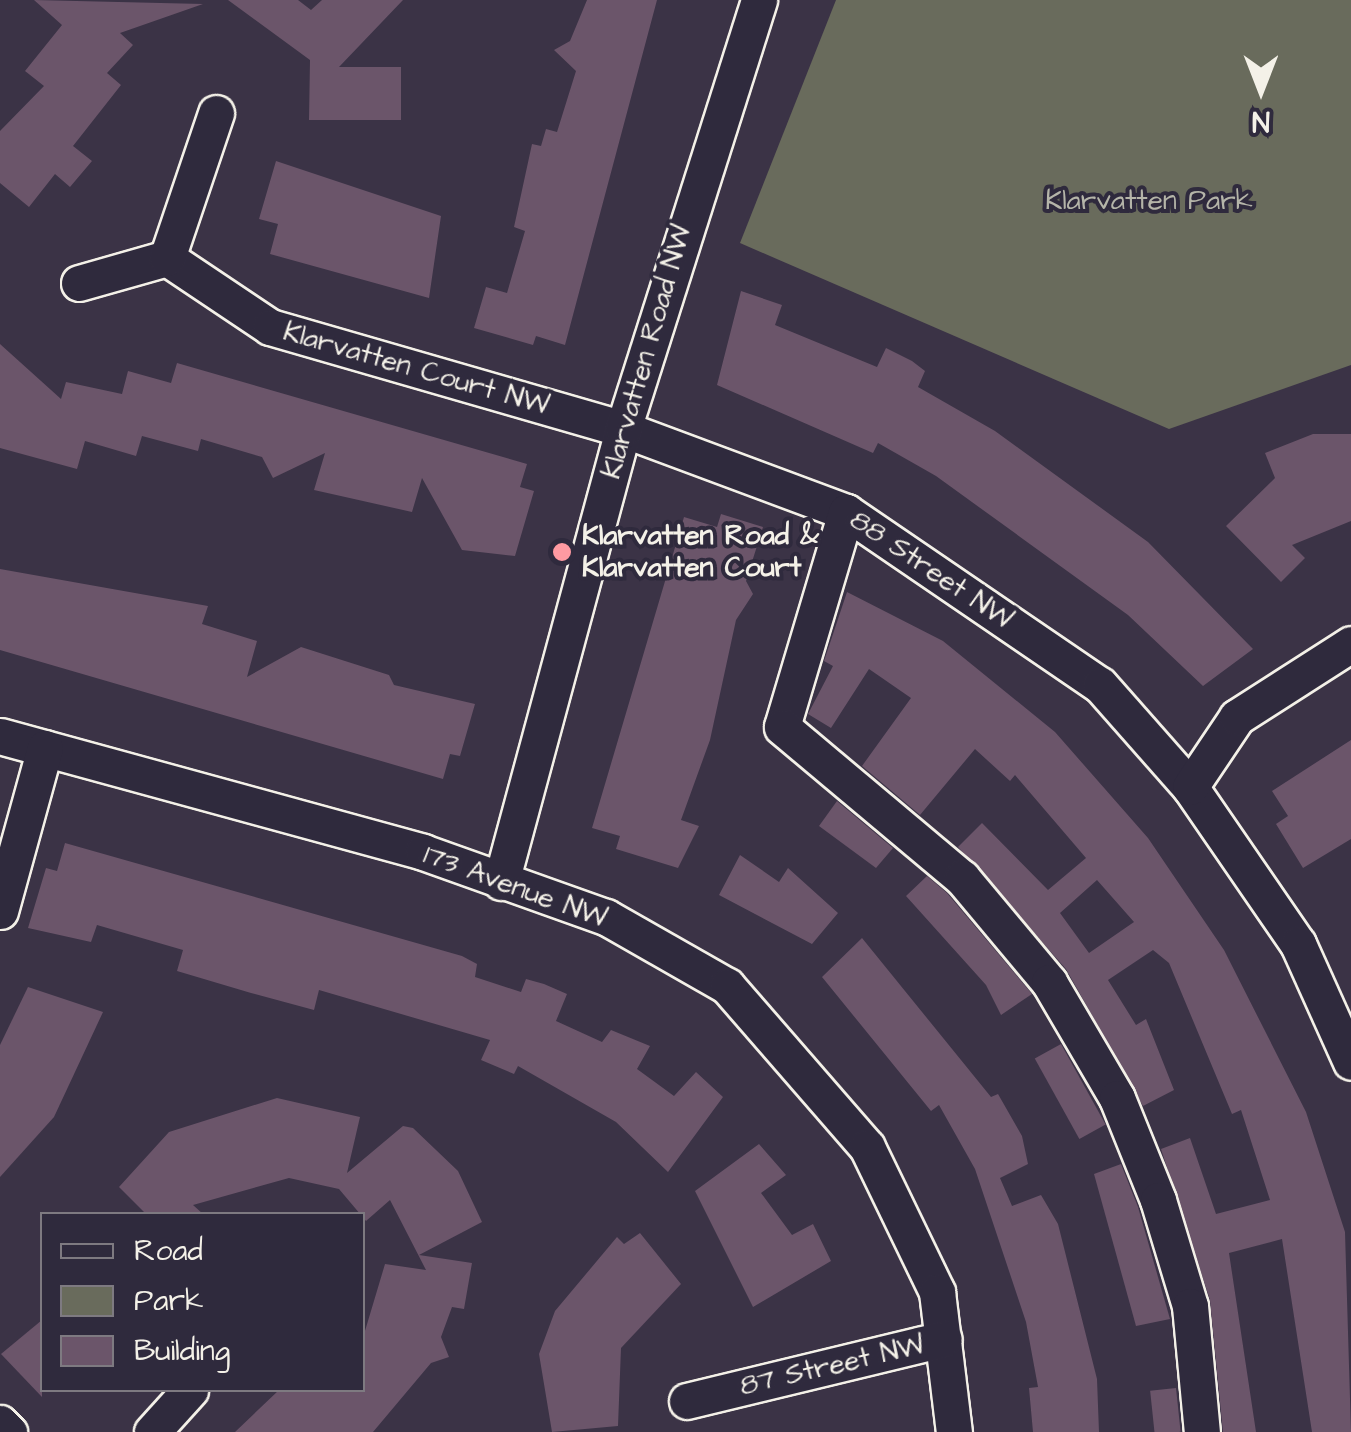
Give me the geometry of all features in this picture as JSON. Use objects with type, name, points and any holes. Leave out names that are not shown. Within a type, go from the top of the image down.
[{"type":"street","name":"Klarvatten Road NW","points":[[501,882],[623,429],[759,0]]},
{"type":"street","points":[[79,283],[168,258],[216,113]]},
{"type":"street","name":"Klarvatten Court NW","points":[[168,258],[270,327],[623,429]]},
{"type":"street","name":"88 Street NW","points":[[623,429],[846,512],[1100,685],[1190,787],[1298,944],[1351,1062]]},
{"type":"street","points":[[846,512],[782,726],[962,878],[1058,999],[1116,1098],[1158,1200],[1190,1306],[1202,1432]]},
{"type":"street","points":[[1190,787],[1236,717],[1351,644]]},
{"type":"street","name":"173 Avenue NW","points":[[0,736],[501,882],[606,917],[727,986],[867,1147],[937,1292],[944,1339]]},
{"type":"street","points":[[0,911],[44,748]]},
{"type":"street","name":"87 Street NW","points":[[687,1401],[944,1339],[954,1432]]},
{"type":"street","points":[[152,1432],[188,1392]]},
{"type":"street","points":[[0,1424],[9,1432]]},
{"type":"green space","name":"Klarvatten Park","points":[[836,0],[1351,0],[1351,365],[1169,429],[740,243]]},
{"type":"building","points":[[34,0],[203,4],[120,33],[133,45],[107,73],[121,85],[73,146],[92,161],[70,187],[55,174],[29,207],[0,183],[0,131],[44,86],[25,71],[62,25]]},
{"type":"building","points":[[228,0],[298,0],[311,10],[322,0],[403,0],[339,67],[401,67],[401,120],[309,120],[310,60]]},
{"type":"building","points":[[587,0],[657,0],[565,345],[536,336],[533,345],[474,328],[486,287],[507,293],[525,231],[514,227],[532,144],[541,146],[546,129],[557,132],[576,71],[554,50],[570,41]]},
{"type":"building","points":[[276,161],[441,216],[429,298],[270,254],[278,224],[259,219]]},
{"type":"building","points":[[741,291],[782,305],[775,325],[877,367],[886,348],[912,361],[925,371],[918,387],[995,431],[1148,542],[1253,649],[1203,686],[1128,615],[936,476],[878,443],[873,453],[717,385]]},
{"type":"building","points":[[0,344],[61,399],[66,382],[122,394],[128,371],[171,383],[177,363],[527,464],[520,487],[534,491],[515,556],[462,550],[422,478],[412,512],[314,490],[325,453],[273,478],[262,457],[201,439],[198,451],[142,436],[136,456],[85,441],[77,469],[0,448]]},
{"type":"building","points":[[1313,434],[1351,434],[1351,521],[1292,545],[1305,558],[1281,582],[1226,526],[1275,478],[1265,453]]},
{"type":"building","points":[[721,514],[763,527],[746,581],[753,594],[736,620],[710,740],[681,820],[699,826],[678,868],[616,849],[620,836],[592,828],[684,517],[717,527]]},
{"type":"building","points":[[0,569],[208,606],[202,624],[257,641],[247,677],[301,647],[389,675],[394,685],[475,704],[460,756],[450,754],[443,779],[0,650]]},
{"type":"building","points":[[847,592],[943,641],[1055,732],[1148,838],[1224,950],[1306,1112],[1345,1232],[1351,1432],[1312,1432],[1282,1239],[1229,1253],[1256,1432],[1223,1432],[1210,1300],[1161,1149],[1190,1138],[1216,1214],[1270,1200],[1241,1110],[1232,1114],[1169,963],[1153,950],[1108,980],[1136,1025],[1146,1019],[1174,1090],[1143,1106],[1066,969],[958,847],[982,823],[1048,890],[1086,858],[1015,775],[1010,781],[975,749],[920,815],[862,766],[911,698],[869,669],[831,728],[808,714],[833,666],[824,661]],"holes":[[[1097,880],[1134,922],[1089,953],[1060,913]]]},
{"type":"building","points":[[1351,740],[1351,839],[1303,868],[1276,824],[1288,816],[1272,791]]},
{"type":"building","points":[[837,801],[893,848],[876,868],[819,826]]},
{"type":"building","points":[[65,843],[462,956],[477,964],[475,977],[521,992],[526,979],[544,984],[567,994],[556,1021],[602,1042],[611,1030],[650,1046],[637,1069],[674,1096],[696,1072],[723,1097],[668,1172],[616,1122],[518,1066],[514,1074],[481,1060],[490,1040],[319,990],[314,1010],[251,993],[177,971],[183,950],[97,925],[91,942],[28,928],[46,868],[57,871]]},
{"type":"building","points":[[740,855],[779,882],[788,868],[838,913],[812,944],[719,895]]},
{"type":"building","points":[[927,876],[947,893],[1032,994],[1001,1015],[986,985],[906,896]]},
{"type":"building","points":[[862,938],[991,1097],[998,1094],[1022,1136],[1028,1164],[1000,1178],[1012,1206],[1041,1195],[1058,1224],[1097,1379],[1099,1432],[1033,1432],[1029,1388],[1038,1387],[1026,1322],[975,1169],[939,1105],[931,1111],[822,977]]},
{"type":"building","points":[[28,987],[103,1012],[54,1117],[0,1177],[0,1045]]},
{"type":"building","points":[[1061,1044],[1106,1124],[1079,1139],[1035,1059]]},
{"type":"building","points":[[277,1098],[360,1117],[347,1173],[403,1126],[413,1128],[458,1171],[482,1222],[419,1255],[472,1263],[464,1309],[452,1307],[441,1337],[449,1357],[431,1363],[373,1432],[235,1432],[277,1392],[365,1392],[365,1331],[385,1264],[426,1270],[390,1200],[366,1221],[365,1212],[358,1212],[339,1189],[289,1178],[193,1205],[201,1212],[144,1212],[119,1187],[169,1132]]},
{"type":"building","points":[[759,1144],[786,1175],[761,1193],[792,1235],[813,1224],[831,1261],[753,1307],[695,1191]]},
{"type":"building","points":[[1121,1164],[1138,1207],[1170,1319],[1136,1326],[1094,1174]]},
{"type":"building","points":[[640,1233],[681,1284],[621,1348],[618,1426],[552,1432],[539,1354],[555,1311],[617,1237],[624,1244]]},
{"type":"building","points":[[40,1322],[42,1397],[1,1354]]},
{"type":"building","points":[[1176,1388],[1181,1432],[1154,1432],[1150,1391]]},
{"type":"place","name":"Klarvatten Road & Klarvatten Court","points":[[562,552]]}]
